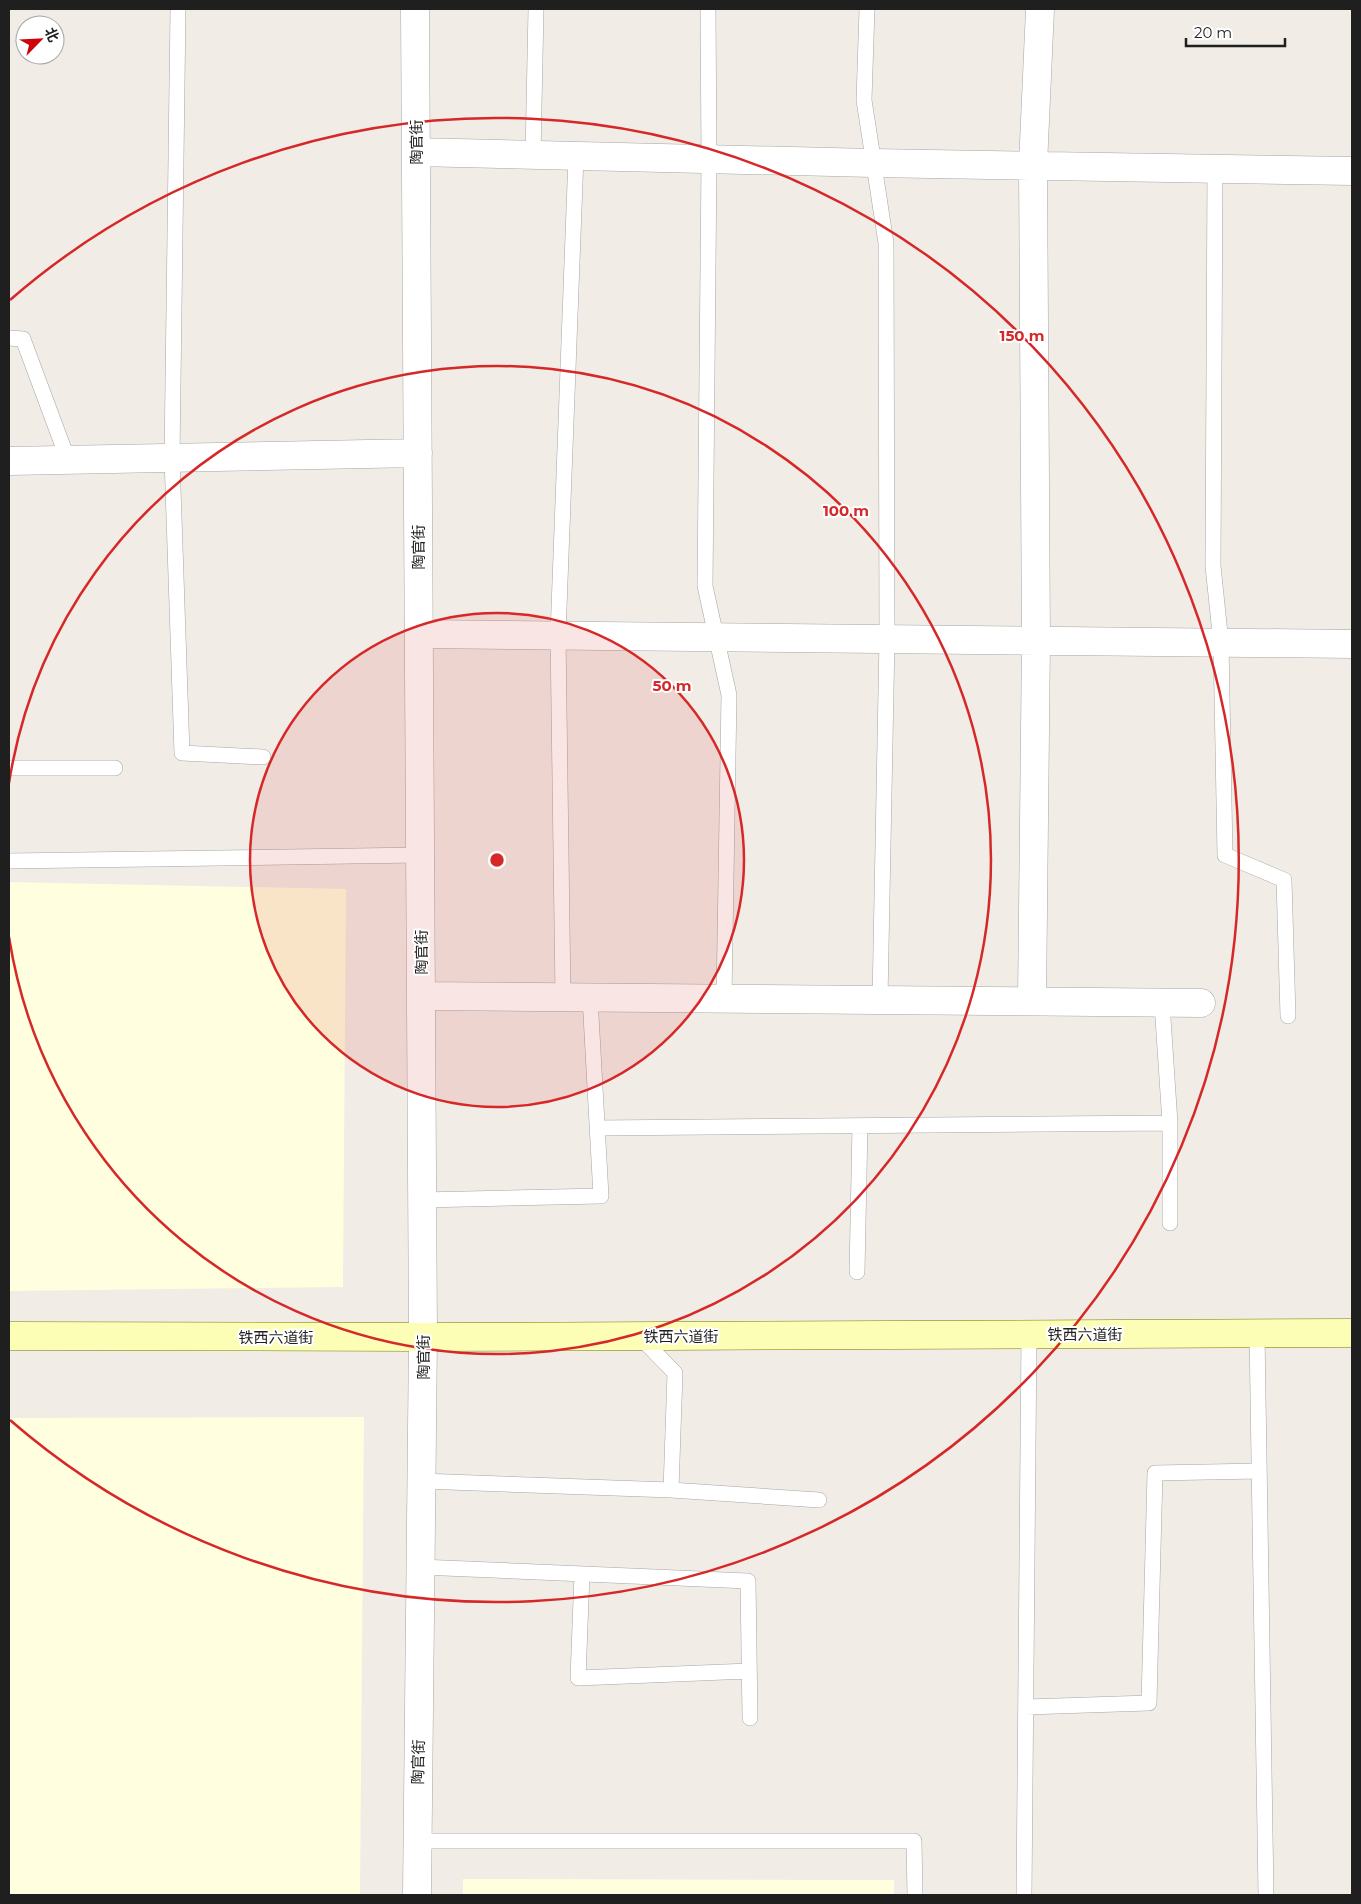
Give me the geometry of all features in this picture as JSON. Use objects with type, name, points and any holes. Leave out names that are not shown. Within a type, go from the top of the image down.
[{"type":"main road","name":"铁西六道街","points":[[9,1336],[423,1337],[1352,1333]]},
{"type":"street","name":"陶官街","points":[[415,9],[423,1337],[417,1895]]},
{"type":"street","points":[[1032,1001],[1036,641],[1033,166],[1040,9]]},
{"type":"street","points":[[416,152],[709,160],[1352,171]]},
{"type":"street","points":[[9,461],[418,452]]},
{"type":"street","points":[[419,634],[1352,644]]},
{"type":"street","points":[[421,996],[1201,1003]]},
{"type":"lane","points":[[178,9],[172,458],[182,753],[263,757]]},
{"type":"lane","points":[[533,155],[536,9]]},
{"type":"lane","points":[[708,9],[709,160],[705,586],[729,695],[724,999]]},
{"type":"lane","points":[[867,9],[864,100],[872,163],[886,243],[887,639],[880,1000]]},
{"type":"lane","points":[[563,997],[558,635],[576,156]]},
{"type":"lane","points":[[1215,169],[1213,566],[1221,643],[1225,855],[1284,880],[1288,1016]]},
{"type":"lane","points":[[9,338],[23,339],[68,460]]},
{"type":"lane","points":[[9,768],[115,768]]},
{"type":"lane","points":[[9,860],[420,856]]},
{"type":"lane","points":[[422,1200],[601,1196],[590,998]]},
{"type":"lane","points":[[1162,1003],[1170,1123],[1170,1223]]},
{"type":"lane","points":[[597,1128],[1170,1123]]},
{"type":"lane","points":[[858,1272],[860,1126]]},
{"type":"lane","points":[[1257,1333],[1266,1895]]},
{"type":"lane","points":[[1024,1895],[1029,1334]]},
{"type":"lane","points":[[639,1336],[675,1373],[671,1490]]},
{"type":"lane","points":[[1026,1707],[1149,1703],[1155,1473],[1259,1471]]},
{"type":"lane","points":[[422,1480],[671,1490],[820,1500]]},
{"type":"lane","points":[[420,1567],[748,1582],[750,1718]]},
{"type":"lane","points":[[582,1574],[578,1678],[749,1672]]},
{"type":"lane","points":[[417,1841],[914,1841],[915,1895]]},
{"type":"shaded area","points":[[9,882],[346,889],[343,1287],[9,1291]]},
{"type":"shaded area","points":[[364,1417],[360,1895],[9,1895],[9,1418]]},
{"type":"shaded area","points":[[463,1879],[894,1880],[894,1895],[463,1895]]}]
